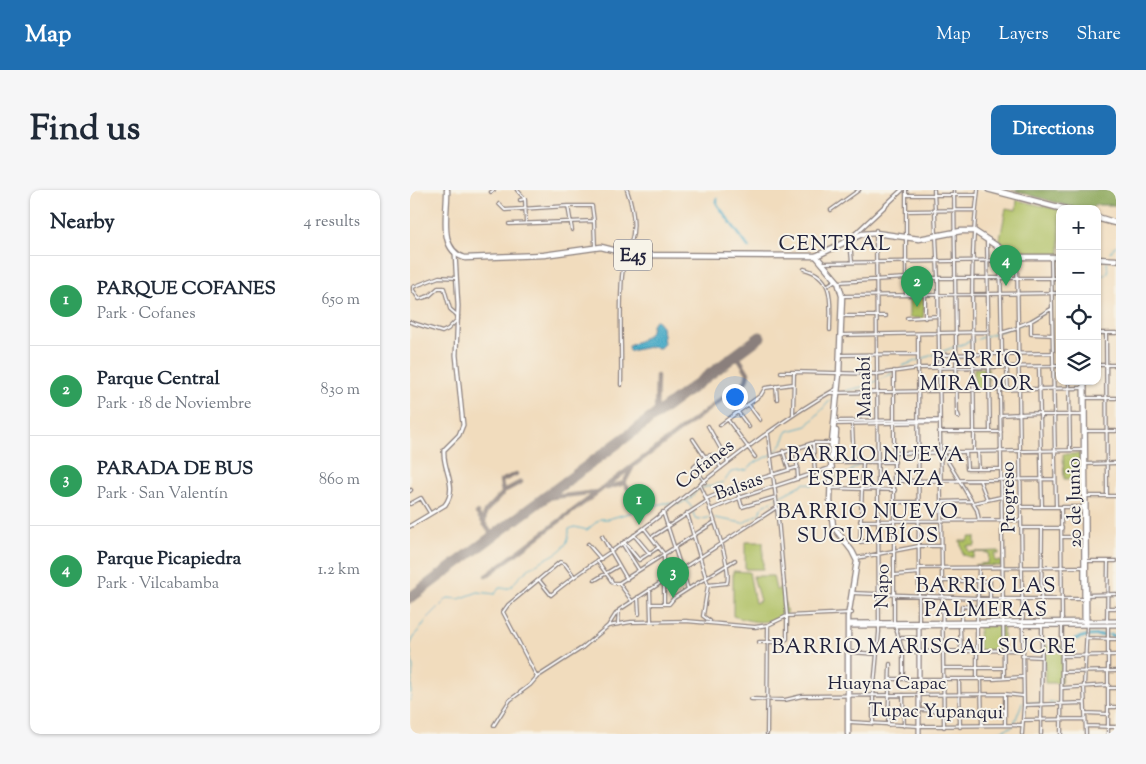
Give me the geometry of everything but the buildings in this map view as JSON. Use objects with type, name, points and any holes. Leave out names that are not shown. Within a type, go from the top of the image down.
[{"type":"main road","points":[[411,524],[445,505],[452,486],[445,464],[444,450],[459,436],[463,425],[456,355],[458,317],[455,252],[446,231],[448,190]]},
{"type":"main road","points":[[855,234],[902,190]]},
{"type":"main road","points":[[988,190],[1056,208]]},
{"type":"main road","points":[[996,190],[1056,206]]},
{"type":"main road","points":[[1101,219],[1116,223]]},
{"type":"main road","points":[[974,229],[1016,259],[1056,258]]},
{"type":"main road","name":"E45","points":[[815,256],[855,234],[876,232],[906,236],[935,236],[974,229]]},
{"type":"main road","name":"E45","points":[[465,258],[544,255],[595,247],[626,253],[664,256],[815,256],[862,234],[876,232]]},
{"type":"main road","points":[[988,240],[1016,259]]},
{"type":"main road","points":[[455,252],[465,258],[456,266]]},
{"type":"main road","points":[[815,256],[837,281],[842,296],[838,391],[832,465],[831,522],[857,558],[849,623],[848,734]]},
{"type":"main road","points":[[1101,258],[1116,259]]},
{"type":"main road","name":"20 de Junio","points":[[1084,388],[1084,450],[1087,496],[1085,506]]},
{"type":"main road","name":"20 de Junio","points":[[1084,398],[1086,623]]},
{"type":"main road","points":[[849,623],[1116,623]]},
{"type":"main road","points":[[919,623],[919,734]]},
{"type":"street","points":[[517,190],[525,199],[526,224]]},
{"type":"street","points":[[621,385],[622,291],[626,253],[634,228],[631,202],[627,190]]},
{"type":"street","points":[[831,210],[859,190]]},
{"type":"street","points":[[906,190],[906,296]]},
{"type":"street","points":[[934,190],[938,278],[938,392],[941,452],[940,502],[945,695],[944,726]]},
{"type":"street","points":[[954,190],[958,414]]},
{"type":"street","points":[[974,452],[972,295],[974,229],[978,190]]},
{"type":"street","points":[[906,195],[977,195]]},
{"type":"street","points":[[520,200],[525,199]]},
{"type":"street","points":[[499,204],[505,210],[592,206],[595,247]]},
{"type":"street","points":[[568,206],[572,230]]},
{"type":"street","points":[[906,211],[976,210]]},
{"type":"street","points":[[508,224],[594,221]]},
{"type":"street","name":"Manabí","points":[[873,724],[879,596],[875,296],[876,232]]},
{"type":"street","points":[[850,239],[852,262]]},
{"type":"street","points":[[988,240],[990,432]]},
{"type":"street","points":[[1000,249],[1002,352]]},
{"type":"street","points":[[1051,258],[1056,507]]},
{"type":"street","points":[[822,262],[987,261],[1016,259]]},
{"type":"street","name":"Progreso","points":[[1016,259],[1022,528],[1023,691],[1021,695]]},
{"type":"street","points":[[804,269],[816,272],[828,285],[830,296],[830,330]]},
{"type":"street","points":[[410,322],[442,332],[448,329],[458,317],[450,309],[444,288],[438,288],[429,296],[419,299],[413,290],[414,287],[439,277],[456,278]]},
{"type":"street","points":[[828,285],[837,281],[906,278],[1056,278]]},
{"type":"street","points":[[842,296],[1056,294]]},
{"type":"street","points":[[925,296],[925,318]]},
{"type":"street","points":[[1001,333],[1031,321],[1052,309]]},
{"type":"street","points":[[841,316],[886,316]]},
{"type":"street","points":[[907,318],[938,316]]},
{"type":"street","points":[[1031,321],[1031,334],[1052,335]]},
{"type":"street","points":[[841,335],[973,334],[988,332]]},
{"type":"street","points":[[1101,333],[1116,333]]},
{"type":"street","points":[[1106,333],[1107,496]]},
{"type":"street","points":[[918,334],[919,623]]},
{"type":"street","points":[[1006,352],[1008,391]]},
{"type":"street","points":[[938,354],[1053,352]]},
{"type":"street","points":[[840,354],[918,354]]},
{"type":"street","points":[[1101,365],[1116,365]]},
{"type":"street","points":[[1039,366],[1042,507]]},
{"type":"street","points":[[781,372],[877,374],[919,368],[1053,366]]},
{"type":"street","name":"Napo","points":[[894,371],[895,624],[903,652],[903,679]]},
{"type":"street","points":[[793,415],[794,372]]},
{"type":"street","points":[[720,425],[761,395],[765,388],[794,384]]},
{"type":"street","points":[[1069,385],[1070,450]]},
{"type":"street","points":[[776,386],[776,399]]},
{"type":"street","name":"Cofanes","points":[[539,580],[551,595],[644,528],[675,502],[701,488],[705,482],[748,446],[828,393],[838,391],[877,394],[1084,388]]},
{"type":"street","name":"Cofanes","points":[[828,393],[838,391]]},
{"type":"street","points":[[1000,391],[1004,678]]},
{"type":"street","points":[[1084,398],[1116,398]]},
{"type":"street","points":[[748,404],[760,420]]},
{"type":"street","points":[[738,412],[749,427]]},
{"type":"street","points":[[1001,415],[1083,415]]},
{"type":"street","points":[[728,420],[755,456]]},
{"type":"street","points":[[835,422],[940,421]]},
{"type":"street","points":[[835,422],[852,424],[877,422]]},
{"type":"street","points":[[852,424],[854,462]]},
{"type":"street","points":[[708,426],[728,462]]},
{"type":"street","points":[[1085,432],[1116,431]]},
{"type":"street","points":[[759,642],[787,639],[787,616],[777,507],[768,432]]},
{"type":"street","points":[[939,432],[1001,432]]},
{"type":"street","points":[[692,439],[706,457]]},
{"type":"street","points":[[772,455],[813,443],[834,444]]},
{"type":"street","points":[[813,443],[815,473]]},
{"type":"street","points":[[796,448],[798,479]]},
{"type":"street","points":[[895,453],[1084,450]]},
{"type":"street","points":[[783,451],[789,470]]},
{"type":"street","points":[[941,452],[972,502],[979,520]]},
{"type":"street","points":[[966,452],[967,469],[1001,470]]},
{"type":"street","points":[[978,452],[979,469]]},
{"type":"street","points":[[705,482],[694,466],[706,457],[713,455],[721,468]]},
{"type":"street","name":"Balsas","points":[[710,510],[739,498],[815,473],[832,465],[854,462],[895,462]]},
{"type":"street","points":[[863,462],[860,542],[878,540]]},
{"type":"street","points":[[1086,464],[1116,463]]},
{"type":"street","points":[[651,537],[706,500],[736,486],[798,467]]},
{"type":"street","points":[[895,481],[940,482],[1055,479]]},
{"type":"street","points":[[980,480],[987,500]]},
{"type":"street","points":[[736,486],[742,507],[776,497]]},
{"type":"street","points":[[701,488],[727,565],[728,583],[708,585]]},
{"type":"street","points":[[832,488],[895,490]]},
{"type":"street","points":[[1087,496],[1116,496]]},
{"type":"street","points":[[940,502],[972,502],[1002,497]]},
{"type":"street","points":[[410,504],[420,498],[430,513]]},
{"type":"street","points":[[895,502],[918,502]]},
{"type":"street","points":[[1061,506],[1063,656],[1061,734]]},
{"type":"street","points":[[1021,508],[1085,506]]},
{"type":"street","points":[[494,725],[510,700],[530,685],[537,677],[582,648],[608,626],[617,612],[631,601],[777,507]]},
{"type":"street","points":[[663,512],[688,589]]},
{"type":"street","points":[[687,513],[708,585],[703,616],[710,621]]},
{"type":"street","points":[[860,521],[1021,520]]},
{"type":"street","points":[[598,562],[614,585],[620,583],[714,523]]},
{"type":"street","points":[[644,528],[664,554],[664,604]]},
{"type":"street","points":[[1022,528],[1062,528]]},
{"type":"street","points":[[1041,734],[1042,528]]},
{"type":"street","points":[[634,535],[650,554]]},
{"type":"street","points":[[602,536],[618,566],[627,578]]},
{"type":"street","points":[[1062,537],[1085,537]]},
{"type":"street","points":[[623,543],[639,560],[659,547]]},
{"type":"street","points":[[623,543],[640,570]]},
{"type":"street","points":[[588,544],[601,559]]},
{"type":"street","points":[[857,558],[919,546],[941,546]]},
{"type":"street","points":[[652,604],[669,604],[688,589],[735,560]]},
{"type":"street","points":[[919,568],[1062,568],[1108,561],[1116,562]]},
{"type":"street","points":[[1108,561],[1108,734]]},
{"type":"street","points":[[537,677],[503,612],[508,605],[561,562],[575,576]]},
{"type":"street","points":[[595,580],[618,566]]},
{"type":"street","points":[[977,678],[979,567]]},
{"type":"street","points":[[895,575],[919,573]]},
{"type":"street","points":[[942,581],[991,582],[990,599]]},
{"type":"street","points":[[620,583],[631,601]]},
{"type":"street","points":[[650,589],[652,604],[651,621]]},
{"type":"street","points":[[853,594],[1042,600],[1062,600],[1116,594]]},
{"type":"street","points":[[638,597],[639,614]]},
{"type":"street","points":[[961,651],[962,606],[978,608]]},
{"type":"street","points":[[1107,608],[1116,608]]},
{"type":"street","points":[[617,612],[618,623]]},
{"type":"street","points":[[608,626],[618,623],[651,621],[710,621],[743,627],[768,625],[787,616],[850,613]]},
{"type":"street","points":[[1086,623],[1084,686],[1086,734]]},
{"type":"street","points":[[767,734],[768,625]]},
{"type":"street","points":[[898,638],[919,638]]},
{"type":"street","points":[[1087,638],[1116,639]]},
{"type":"street","points":[[903,652],[1022,650]]},
{"type":"street","points":[[849,652],[877,654]]},
{"type":"street","points":[[1063,656],[1116,654]]},
{"type":"street","points":[[1022,656],[1042,657]]},
{"type":"street","points":[[888,725],[890,664]]},
{"type":"street","points":[[944,668],[1004,668]]},
{"type":"street","points":[[1062,672],[1116,671]]},
{"type":"street","points":[[890,679],[1004,678],[1022,676]]},
{"type":"street","points":[[959,678],[960,727]]},
{"type":"street","points":[[981,678],[982,726]]},
{"type":"street","points":[[1062,688],[1084,686],[1116,688]]},
{"type":"street","points":[[1004,694],[1005,724]]},
{"type":"street","name":"Huayna Capac","points":[[751,699],[785,700],[793,696],[849,695],[1021,695]]},
{"type":"street","points":[[1021,695],[1024,705],[1022,734]]},
{"type":"street","points":[[903,696],[904,726]]},
{"type":"street","points":[[1024,705],[1084,703]]},
{"type":"street","points":[[1109,707],[1116,707]]},
{"type":"street","points":[[919,710],[944,710]]},
{"type":"street","points":[[960,711],[1004,710]]},
{"type":"street","points":[[1085,713],[1109,714]]},
{"type":"street","name":"Tupac Yupanqui","points":[[1023,720],[1085,719]]},
{"type":"street","name":"Tupac Yupanqui","points":[[849,722],[904,726],[960,727],[1022,724]]},
{"type":"street","points":[[1086,726],[1116,727]]},
{"type":"green space","points":[[1012,190],[1116,190],[1116,205],[1065,205]]},
{"type":"green space","points":[[1017,200],[1056,209],[1056,256],[1020,256],[999,244],[1006,208],[1016,210]]},
{"type":"green space","points":[[909,298],[925,298],[923,318],[909,318]]},
{"type":"green space","points":[[974,368],[988,368],[988,390],[974,390]]},
{"type":"green space","points":[[1063,454],[1080,454],[1080,479],[1064,479]]},
{"type":"green space","points":[[969,537],[975,537],[975,546],[967,546],[969,552],[999,551],[999,554],[995,554],[995,561],[1001,561],[1001,566],[974,565],[988,563],[989,553],[975,552],[973,558],[963,555],[960,541],[967,541]]},
{"type":"green space","points":[[745,542],[763,542],[763,569],[745,569]]},
{"type":"green space","points":[[733,571],[749,572],[755,603],[760,601],[753,576],[773,576],[776,590],[781,585],[787,614],[773,620],[760,622],[733,616]]},
{"type":"green space","points":[[979,626],[1003,626],[1004,650],[979,650]]},
{"type":"green space","points":[[1044,646],[1063,646],[1061,683],[1045,683]]},
{"type":"water","points":[[656,319],[662,326],[664,344],[660,348],[650,347],[629,351],[628,346],[650,333],[652,324]]},
{"type":"waterway","points":[[717,198],[717,204],[749,248]]},
{"type":"waterway","points":[[1110,253],[1116,245]]},
{"type":"waterway","points":[[1101,276],[1108,273],[1107,262]]},
{"type":"waterway","points":[[978,339],[1024,323],[1050,309]]},
{"type":"waterway","points":[[902,366],[974,340]]},
{"type":"waterway","points":[[845,391],[866,386],[893,373]]},
{"type":"waterway","points":[[410,701],[413,668],[410,646],[427,619],[448,598],[459,599],[478,592],[495,594],[499,588],[510,588],[530,568],[562,548],[566,543],[569,529],[575,527],[587,530],[600,519],[608,519],[664,503],[679,504],[691,498],[698,489],[724,482],[731,472],[747,470],[778,449],[788,431],[807,426],[834,396]]},
{"type":"waterway","points":[[836,477],[845,475],[859,465]]},
{"type":"waterway","points":[[777,498],[805,483],[811,485],[828,480]]},
{"type":"waterway","points":[[715,518],[743,523],[759,514],[762,507],[775,499]]},
{"type":"waterway","points":[[687,501],[692,508]]},
{"type":"waterway","points":[[693,512],[695,519],[711,517]]},
{"type":"waterway","points":[[1088,636],[1106,635]]},
{"type":"waterway","points":[[1110,635],[1116,636]]},
{"type":"waterway","points":[[1075,639],[1086,636]]},
{"type":"waterway","points":[[1014,724],[1022,703]]},
{"type":"waterway","points":[[1025,703],[1040,703]]},
{"type":"waterway","points":[[1049,703],[1058,703]]},
{"type":"waterway","points":[[993,734],[1013,726]]},
{"type":"taxiway","points":[[486,576],[746,381],[748,373],[737,355]]},
{"type":"taxiway","points":[[656,414],[657,376]]},
{"type":"taxiway","points":[[607,488],[624,483],[632,468]]},
{"type":"taxiway","points":[[503,493],[501,481],[516,474]]},
{"type":"taxiway","points":[[484,524],[485,512],[506,490],[521,482]]},
{"type":"taxiway","points":[[624,483],[634,496]]},
{"type":"taxiway","points":[[544,498],[598,492]]},
{"type":"taxiway","points":[[477,513],[493,536]]},
{"type":"runway","points":[[410,598],[760,337]]},
{"type":"place","name":"Parque Picapiedra","points":[[1006,286]]},
{"type":"place","name":"Parque Central","points":[[917,307]]},
{"type":"place","name":"PARQUE COFANES","points":[[639,525]]},
{"type":"place","name":"PARADA DE BUS","points":[[673,598]]},
{"type":"district","name":"CENTRAL","points":[[835,243]]},
{"type":"district","name":"BARRIO MIRADOR","points":[[977,371]]},
{"type":"district","name":"BARRIO NUEVA ESPERANZA","points":[[876,466]]},
{"type":"district","name":"BARRIO NUEVO SUCUMBÍOS","points":[[868,523]]},
{"type":"district","name":"BARRIO LAS PALMERAS","points":[[986,597]]},
{"type":"district","name":"BARRIO MARISCAL SUCRE","points":[[924,646]]}]
